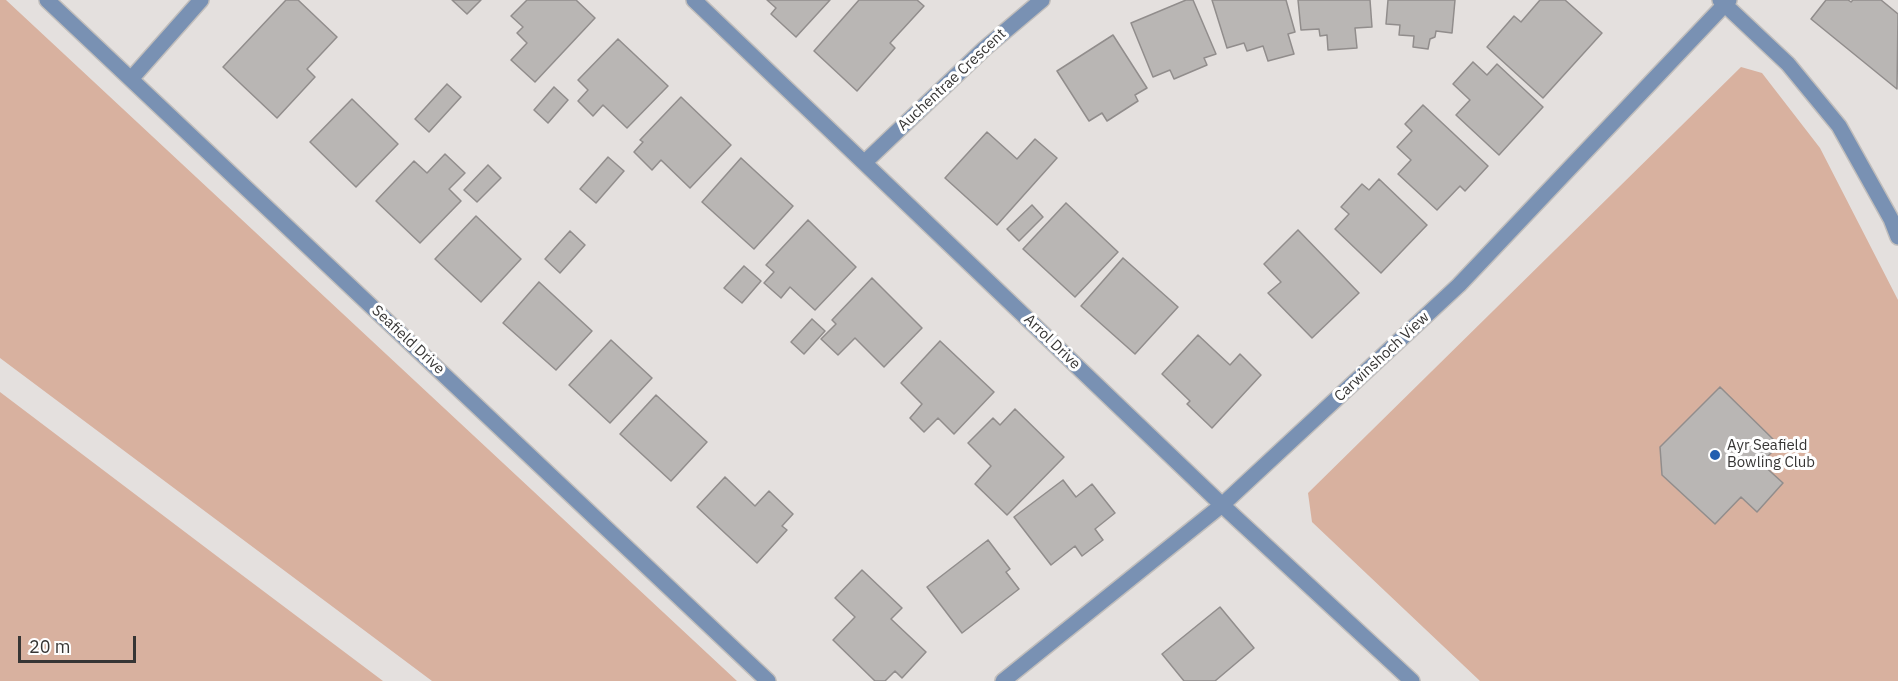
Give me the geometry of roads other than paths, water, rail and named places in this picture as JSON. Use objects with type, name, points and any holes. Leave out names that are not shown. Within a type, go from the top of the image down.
[{"type":"street","name":"Seafield Drive","points":[[47,0],[768,681]]},
{"type":"street","points":[[131,79],[201,0]]},
{"type":"street","name":"Arrol Drive","points":[[694,0],[1222,505],[1412,681]]},
{"type":"street","name":"Auchentrae Crescent","points":[[864,162],[984,49],[1042,0]]},
{"type":"street","points":[[1725,1],[1788,64],[1839,126],[1891,219],[1898,237]]},
{"type":"street","name":"Carwinshoch View","points":[[1003,681],[1222,505],[1459,285],[1725,1]]},
{"type":"place","name":"Ayr Seafield Bowling Club","points":[[1715,455]]}]
